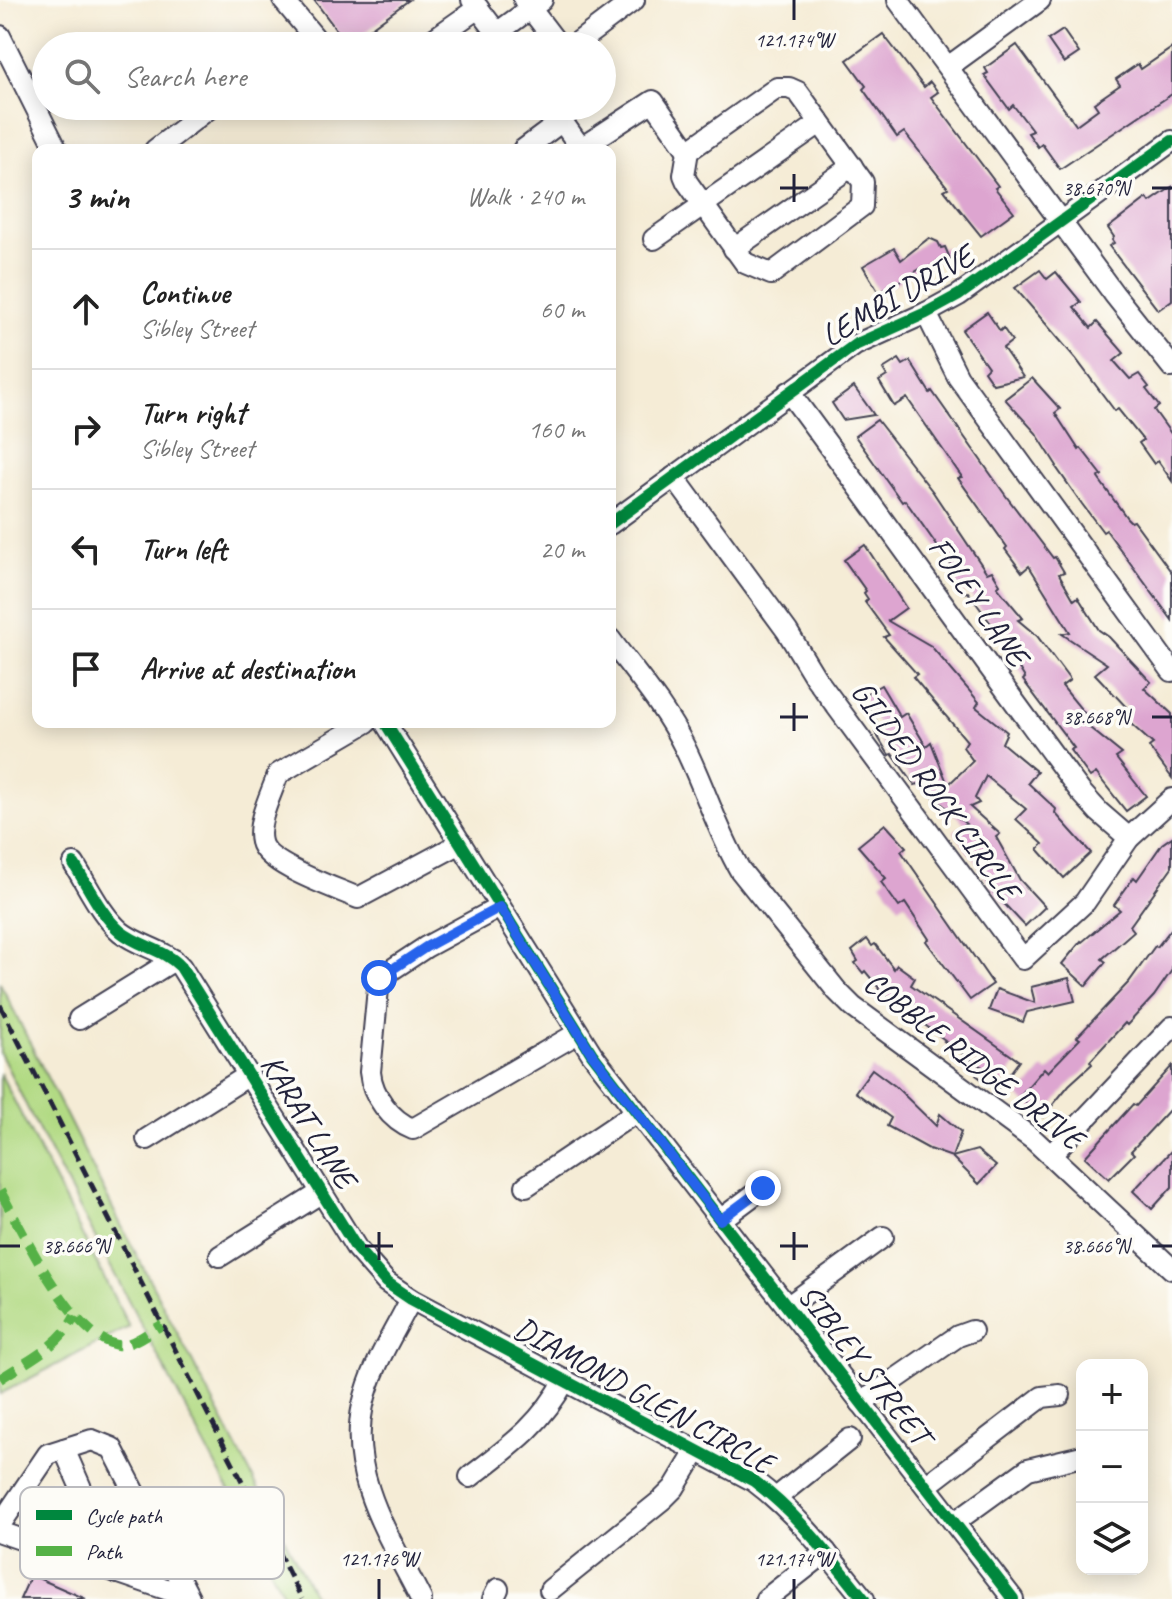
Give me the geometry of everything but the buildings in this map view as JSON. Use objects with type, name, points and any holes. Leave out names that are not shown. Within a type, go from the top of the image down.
[{"type":"street","points":[[283,0],[310,32]]},
{"type":"street","points":[[592,32],[634,0]]},
{"type":"street","points":[[898,0],[1061,221],[1171,362]]},
{"type":"street","points":[[948,67],[1040,0]]},
{"type":"street","points":[[508,32],[532,3],[550,32]]},
{"type":"street","points":[[441,32],[475,4],[496,32]]},
{"type":"street","points":[[0,36],[32,100]]},
{"type":"street","points":[[587,144],[653,101],[688,151],[684,175],[687,182],[745,263],[771,274],[862,206],[863,182],[798,92],[789,88],[777,88],[688,151]]},
{"type":"street","points":[[42,120],[54,144]]},
{"type":"street","points":[[163,144],[194,120]]},
{"type":"street","points":[[528,144],[550,120]]},
{"type":"street","points":[[560,120],[578,144]]},
{"type":"street","points":[[654,239],[820,123]]},
{"type":"street","name":"LEMBI DRIVE","points":[[616,520],[855,345],[959,295],[1172,141]]},
{"type":"street","points":[[734,249],[852,166]]},
{"type":"street","points":[[926,313],[958,377],[1172,671]]},
{"type":"street","name":"FOLEY LANE","points":[[789,392],[1080,791],[1129,838]]},
{"type":"street","name":"GILDED ROCK CIRCLE","points":[[674,477],[787,631],[815,677],[1023,959],[1085,902],[1129,838],[1172,799]]},
{"type":"street","name":"COBBLE RIDGE DRIVE","points":[[616,647],[671,722],[685,747],[727,848],[740,870],[837,991],[853,1007],[1034,1140],[1165,1262]]},
{"type":"street","points":[[357,728],[278,774],[262,830],[261,841],[269,856],[358,898],[461,843]]},
{"type":"street","name":"SIBLEY STREET","points":[[393,728],[578,1033],[927,1485],[1007,1597]]},
{"type":"street","points":[[74,864],[114,926],[132,939],[174,960]]},
{"type":"street","points":[[500,907],[426,947],[379,978],[371,1086],[398,1124],[413,1129],[578,1033]]},
{"type":"street","points":[[79,1019],[174,960]]},
{"type":"street","name":"KARAT LANE","points":[[174,960],[188,977],[366,1261],[386,1282],[411,1299]]},
{"type":"street","points":[[1051,1155],[1172,1027]]},
{"type":"street","points":[[147,1139],[249,1075]]},
{"type":"street","points":[[526,1186],[636,1112]]},
{"type":"street","points":[[720,1220],[763,1188]]},
{"type":"street","points":[[220,1256],[322,1192]]},
{"type":"street","points":[[787,1307],[883,1237]]},
{"type":"street","points":[[1165,1262],[1172,1239]]},
{"type":"street","points":[[411,1299],[373,1372],[363,1404],[360,1450],[369,1494],[421,1599]]},
{"type":"street","name":"DIAMOND GLEN CIRCLE","points":[[411,1299],[754,1481],[804,1525],[864,1599]]},
{"type":"street","points":[[861,1403],[958,1336],[972,1331]]},
{"type":"street","points":[[470,1477],[533,1426],[553,1403],[565,1380]]},
{"type":"street","points":[[927,1485],[1042,1397],[1060,1395]]},
{"type":"street","points":[[776,1498],[850,1439]]},
{"type":"street","points":[[26,1487],[48,1454],[92,1440],[112,1448],[132,1487]]},
{"type":"street","points":[[64,1449],[81,1487]]},
{"type":"street","points":[[550,1590],[663,1499],[674,1488],[697,1450]]},
{"type":"street","points":[[955,1522],[1028,1469],[1076,1457]]},
{"type":"street","points":[[0,1525],[20,1495]]},
{"type":"street","points":[[0,1532],[20,1539]]},
{"type":"street","points":[[766,1599],[826,1552]]},
{"type":"street","points":[[135,1579],[189,1598]]},
{"type":"street","points":[[179,1579],[189,1598]]},
{"type":"green space","points":[[0,983],[258,1487],[227,1487],[0,1053]]},
{"type":"green space","points":[[0,1073],[129,1327],[0,1394]]},
{"type":"green space","points":[[284,1538],[316,1599],[286,1599],[275,1579],[284,1579]]},
{"type":"railway","points":[[0,1005],[245,1487]]},
{"type":"railway","points":[[284,1564],[302,1599]]},
{"type":"marked path","points":[[0,1191],[50,1280],[82,1323],[99,1337],[117,1345],[134,1341],[162,1325]]},
{"type":"marked path","points":[[0,1379],[52,1344],[75,1316]]},
{"type":"cycle path","points":[[616,520],[855,345],[959,295],[1172,141]]},
{"type":"cycle path","points":[[389,728],[592,1054],[1013,1599]]},
{"type":"cycle path","points":[[74,864],[101,909],[121,932],[167,956],[181,967],[357,1249],[386,1282],[411,1299],[754,1481],[799,1522],[864,1599]]},
{"type":"route","points":[[379,978],[426,947],[500,907],[592,1054],[720,1220],[763,1188]]}]
